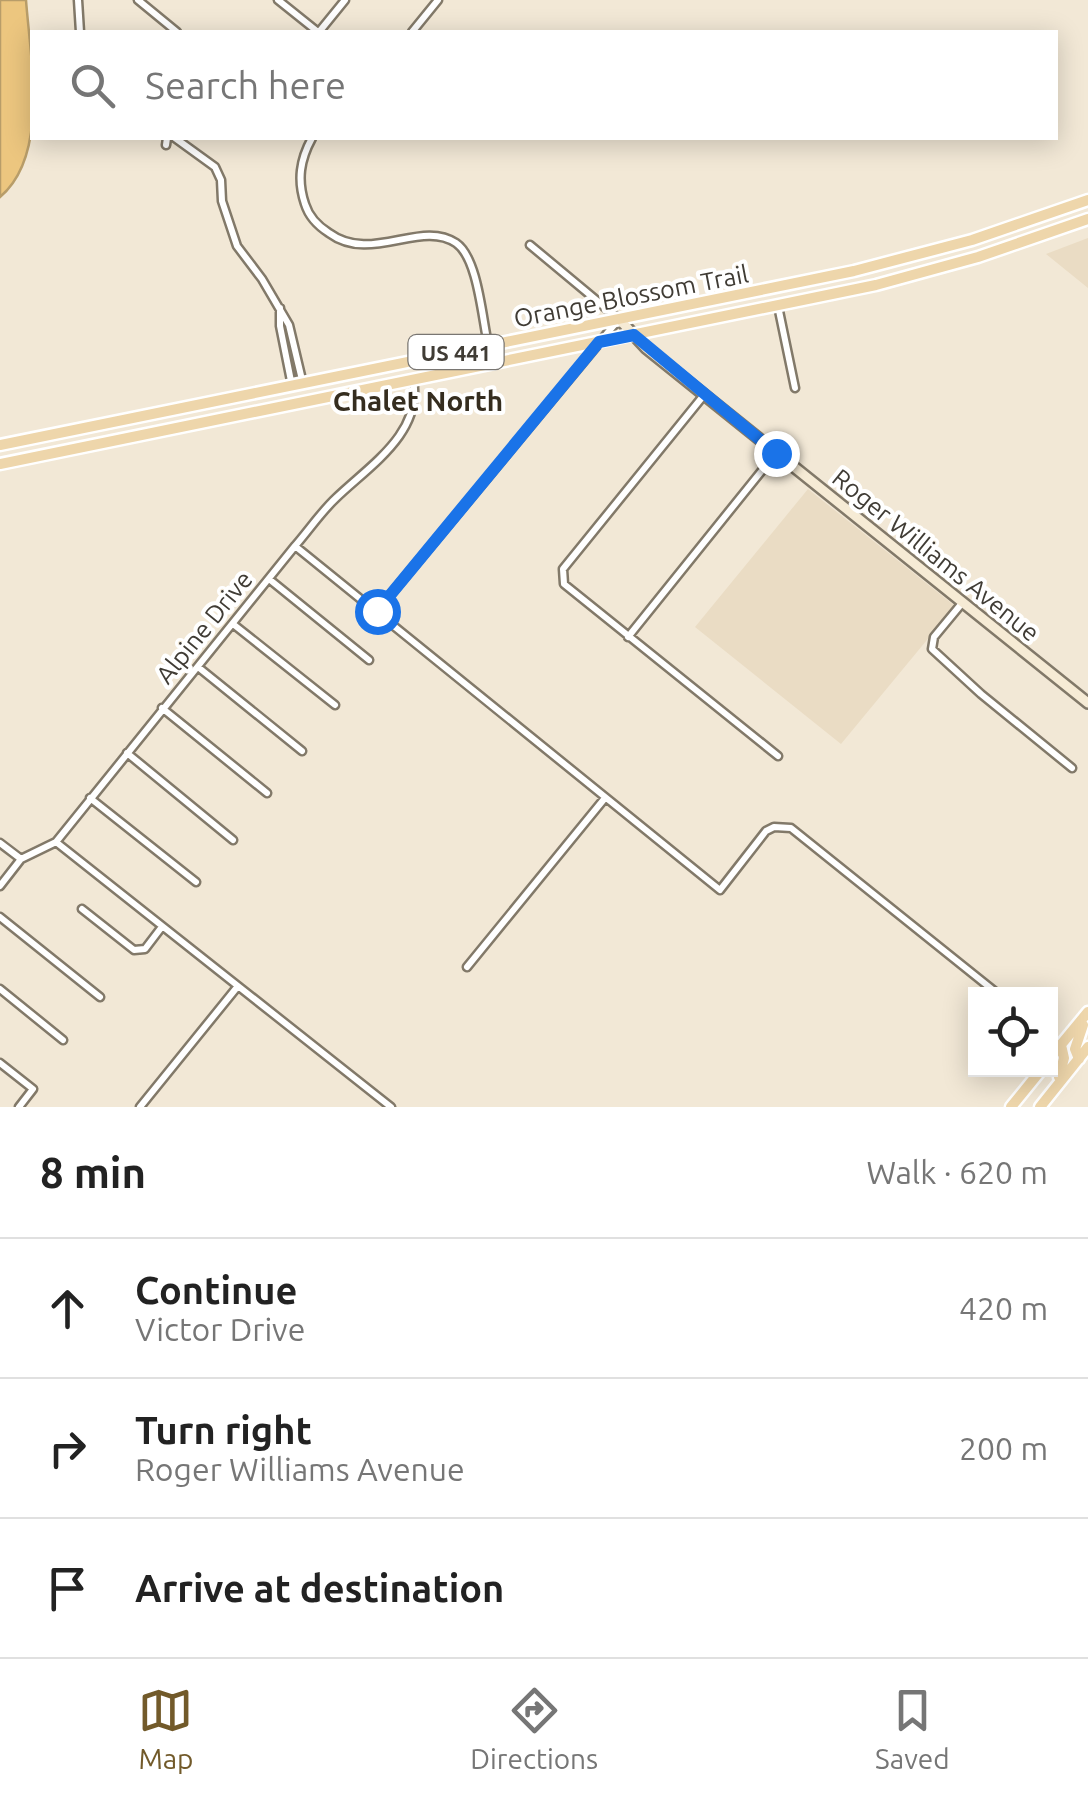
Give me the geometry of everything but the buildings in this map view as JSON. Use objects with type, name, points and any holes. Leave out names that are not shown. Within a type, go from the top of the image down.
[{"type":"main road","name":"Orange Blossom Trail","points":[[0,445],[775,288],[933,252],[1088,200]]},
{"type":"main road","name":"Orange Blossom Trail","points":[[0,464],[778,306],[938,269],[1088,219]]},
{"type":"main road","points":[[933,252],[938,269]]},
{"type":"main road","points":[[775,288],[778,306]]},
{"type":"main road","points":[[465,370],[484,356],[488,346]]},
{"type":"main road","points":[[140,417],[143,435]]},
{"type":"main road","points":[[1058,1041],[1088,1014]]},
{"type":"main road","points":[[1079,1058],[1076,1043],[1088,1014]]},
{"type":"main road","points":[[1056,1088],[1064,1058],[1058,1044]]},
{"type":"main road","points":[[1040,1107],[1088,1048]]},
{"type":"main road","points":[[1011,1107],[1035,1077]]},
{"type":"street","points":[[78,0],[80,30]]},
{"type":"street","points":[[138,0],[175,30]]},
{"type":"street","points":[[278,0],[316,30]]},
{"type":"street","points":[[320,30],[345,0]]},
{"type":"street","points":[[414,30],[438,0]]},
{"type":"street","points":[[178,140],[216,168],[237,246],[289,325],[297,385]]},
{"type":"street","points":[[310,140],[302,158],[300,188],[306,210],[318,226],[340,242],[363,246],[434,236],[454,242],[470,260],[488,346]]},
{"type":"street","name":"Roger Williams Avenue","points":[[530,245],[704,395],[1088,703]]},
{"type":"street","points":[[778,306],[795,388]]},
{"type":"street","points":[[377,611],[619,320]]},
{"type":"street","name":"Alpine Drive","points":[[0,886],[21,859],[56,842],[295,546],[336,498],[374,467],[410,419],[417,398],[414,380]]},
{"type":"street","points":[[704,395],[563,569],[564,584],[778,756]]},
{"type":"street","points":[[628,637],[776,453]]},
{"type":"street","points":[[295,546],[720,890],[766,832],[774,827],[791,828],[989,987]]},
{"type":"street","points":[[268,579],[370,660]]},
{"type":"street","points":[[963,602],[934,637],[932,648],[981,694],[1072,768]]},
{"type":"street","points":[[233,624],[335,705]]},
{"type":"street","points":[[198,667],[302,752]]},
{"type":"street","points":[[162,708],[266,793]]},
{"type":"street","points":[[126,753],[233,840]]},
{"type":"street","points":[[90,798],[196,882]]},
{"type":"street","points":[[467,967],[605,798]]},
{"type":"street","points":[[56,842],[391,1107]]},
{"type":"street","points":[[0,843],[21,859]]},
{"type":"street","points":[[82,909],[134,950],[145,949],[161,928]]},
{"type":"street","points":[[0,918],[100,997]]},
{"type":"street","points":[[140,1107],[238,986]]},
{"type":"street","points":[[0,988],[63,1040]]},
{"type":"street","points":[[0,1063],[33,1090],[19,1107]]},
{"type":"shaded area","points":[[0,0],[26,0],[30,136],[16,179],[0,197]]},
{"type":"shaded area","points":[[1088,238],[1088,288],[1046,254]]},
{"type":"shaded area","points":[[808,489],[955,606],[841,744],[695,627]]},
{"type":"district","name":"Chalet North","points":[[418,400]]},
{"type":"route","points":[[377,611],[599,342],[634,335],[776,453]]}]
